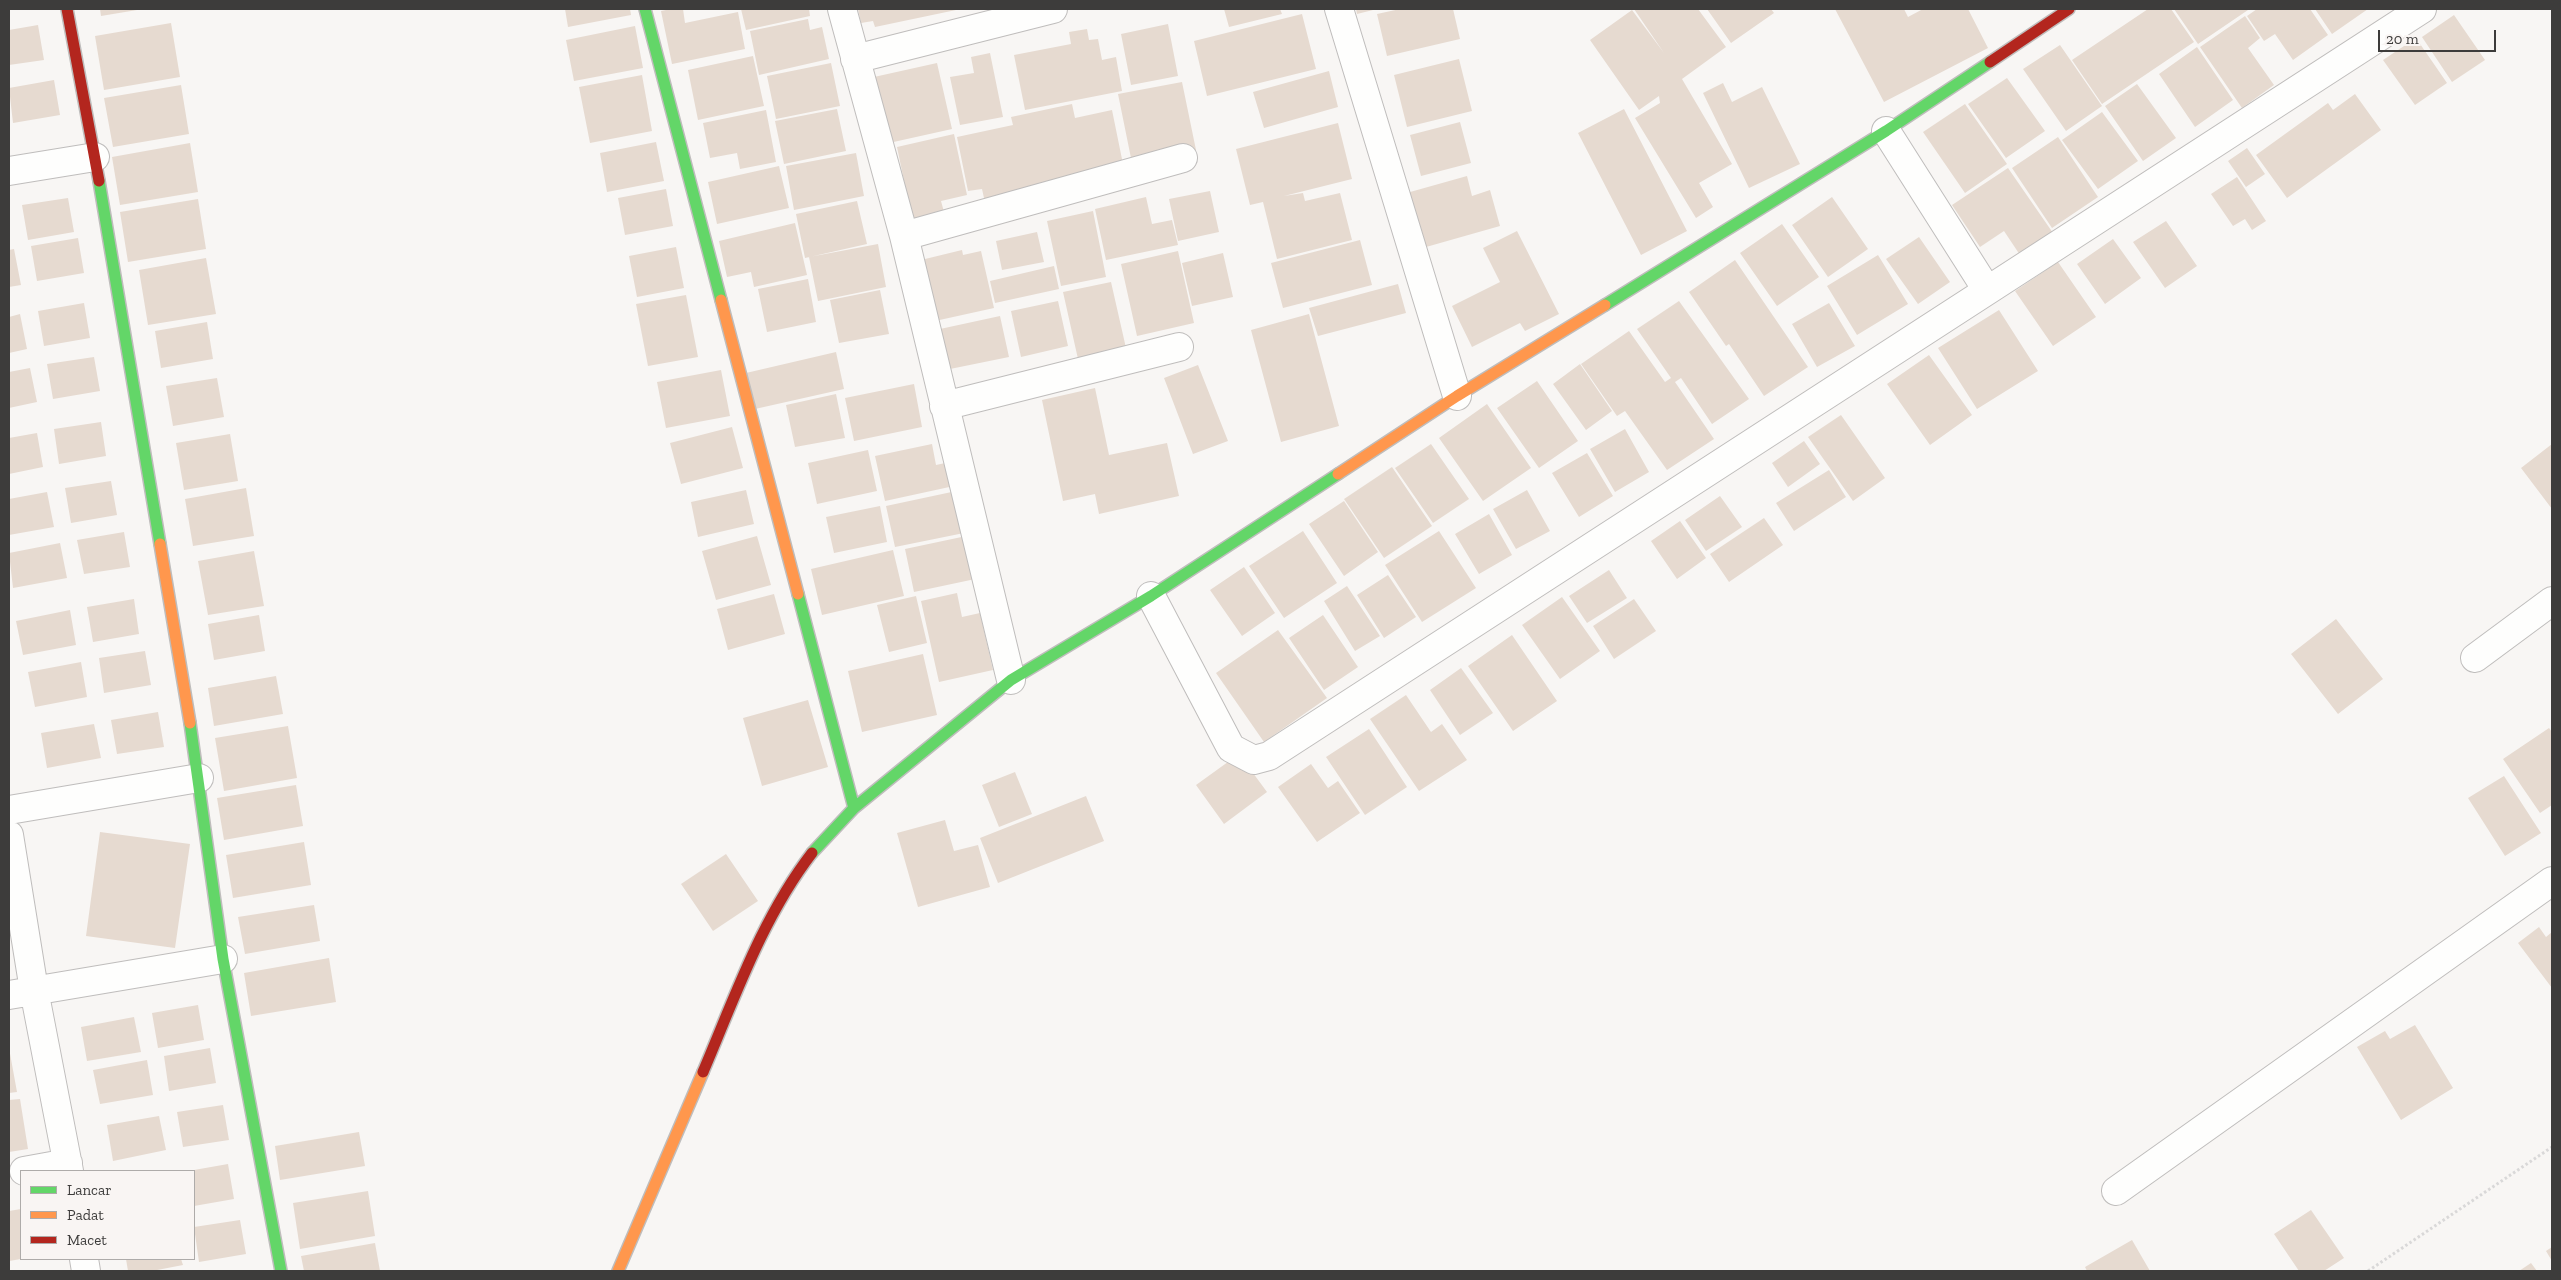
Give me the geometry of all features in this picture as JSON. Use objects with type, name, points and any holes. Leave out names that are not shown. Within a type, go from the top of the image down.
[{"type":"street","points":[[67,9],[95,157],[199,778],[223,959],[280,1271]]},
{"type":"street","points":[[645,9],[854,808]]},
{"type":"street","points":[[842,9],[904,236],[1011,680]]},
{"type":"street","points":[[855,59],[1053,9]]},
{"type":"street","points":[[1339,9],[1457,396]]},
{"type":"street","points":[[618,1271],[764,930],[788,884],[815,848],[854,808],[1011,680],[1151,596],[1457,396],[1886,131],[2069,9]]},
{"type":"street","points":[[1151,596],[1231,748],[1254,760],[1269,756],[2422,9]]},
{"type":"street","points":[[1886,131],[1987,290]]},
{"type":"street","points":[[9,171],[95,157]]},
{"type":"street","points":[[904,236],[1183,158]]},
{"type":"street","points":[[944,406],[1179,348]]},
{"type":"street","points":[[2475,658],[2552,601]]},
{"type":"street","points":[[9,810],[199,778]]},
{"type":"street","points":[[9,835],[22,993],[69,1167],[41,1170]]},
{"type":"street","points":[[2116,1191],[2552,881]]},
{"type":"street","points":[[22,993],[223,959]]},
{"type":"path","points":[[2368,1271],[2552,1147]]},
{"type":"building","points":[[100,9],[137,9],[137,10],[101,16]]},
{"type":"building","points":[[565,9],[630,9],[631,15],[568,27]]},
{"type":"building","points":[[683,9],[685,23],[738,12],[745,49],[672,64],[661,11]]},
{"type":"building","points":[[741,9],[809,9],[810,16],[746,30]]},
{"type":"building","points":[[858,9],[956,10],[875,27],[873,21],[861,23]]},
{"type":"building","points":[[1224,9],[1280,9],[1282,14],[1229,27]]},
{"type":"building","points":[[1356,9],[1377,9],[1357,14]]},
{"type":"building","points":[[1400,9],[1453,9],[1460,39],[1387,56],[1377,14]]},
{"type":"building","points":[[1634,9],[1698,9],[1726,47],[1682,79],[1732,164],[1699,183],[1713,207],[1696,218],[1635,118],[1660,103],[1659,96],[1639,110],[1590,40],[1632,10],[1664,53]]},
{"type":"building","points":[[1707,9],[1771,9],[1774,13],[1731,43]]},
{"type":"building","points":[[1835,9],[1904,9],[1908,17],[1923,9],[1968,9],[1988,48],[1884,102]]},
{"type":"building","points":[[2148,9],[2171,9],[2194,42],[2102,104],[2072,60]]},
{"type":"building","points":[[2174,9],[2247,9],[2248,10],[2198,44]]},
{"type":"building","points":[[2257,9],[2310,9],[2328,35],[2293,60],[2275,34],[2264,41],[2247,16]]},
{"type":"building","points":[[2315,9],[2368,9],[2332,34]]},
{"type":"building","points":[[1302,14],[1316,69],[1207,96],[1194,41]]},
{"type":"building","points":[[2454,15],[2485,60],[2452,82],[2422,37]]},
{"type":"building","points":[[2245,16],[2260,38],[2248,48],[2274,85],[2242,108],[2200,47]]},
{"type":"building","points":[[808,19],[810,30],[822,27],[829,59],[759,75],[750,31]]},
{"type":"building","points":[[171,23],[180,77],[104,90],[95,36]]},
{"type":"building","points":[[1168,24],[1178,76],[1131,85],[1121,34]]},
{"type":"building","points":[[38,25],[44,60],[9,65],[9,30]]},
{"type":"building","points":[[635,26],[643,68],[574,81],[566,40]]},
{"type":"building","points":[[1087,29],[1089,40],[1098,39],[1102,60],[1116,57],[1122,91],[1025,110],[1014,55],[1071,44],[1069,32]]},
{"type":"building","points":[[2416,38],[2447,83],[2415,105],[2383,60]]},
{"type":"building","points":[[2060,45],[2102,106],[2066,131],[2023,69]]},
{"type":"building","points":[[2197,47],[2233,100],[2195,127],[2159,74]]},
{"type":"building","points":[[990,53],[1003,117],[960,125],[950,77],[974,73],[971,57]]},
{"type":"building","points":[[753,56],[764,106],[698,120],[688,70]]},
{"type":"building","points":[[1459,59],[1472,111],[1407,127],[1394,75]]},
{"type":"building","points":[[831,63],[840,106],[776,119],[767,76]]},
{"type":"building","points":[[937,63],[952,129],[889,143],[874,77]]},
{"type":"building","points":[[1329,71],[1338,107],[1264,128],[1253,92]]},
{"type":"building","points":[[642,75],[652,131],[590,143],[579,87]]},
{"type":"building","points":[[2007,78],[2045,131],[2006,158],[1968,104]]},
{"type":"building","points":[[54,80],[60,115],[13,123],[9,88]]},
{"type":"building","points":[[1182,82],[1196,150],[1132,163],[1118,94]]},
{"type":"building","points":[[1723,83],[1732,102],[1762,87],[1800,164],[1749,188],[1703,93]]},
{"type":"building","points":[[2137,84],[2176,138],[2143,161],[2105,106]]},
{"type":"building","points":[[181,85],[189,134],[113,147],[104,98]]},
{"type":"building","points":[[2355,94],[2381,130],[2287,198],[2256,155],[2328,103],[2333,110]]},
{"type":"building","points":[[1072,104],[1075,118],[1112,110],[1124,169],[986,207],[982,189],[968,191],[957,137],[1013,125],[1011,117]]},
{"type":"building","points":[[1965,104],[2007,164],[1965,193],[1923,132]]},
{"type":"building","points":[[837,109],[846,151],[784,164],[775,121]]},
{"type":"building","points":[[1624,109],[1687,231],[1641,255],[1578,133]]},
{"type":"building","points":[[766,110],[776,162],[740,169],[737,153],[710,158],[703,123]]},
{"type":"building","points":[[2102,112],[2138,161],[2098,189],[2062,140]]},
{"type":"building","points":[[1460,122],[1471,163],[1421,176],[1410,135]]},
{"type":"building","points":[[1338,123],[1352,179],[1284,196],[1303,193],[1305,201],[1340,193],[1352,240],[1277,259],[1263,202],[1250,205],[1236,149]]},
{"type":"building","points":[[954,134],[967,195],[941,201],[944,212],[912,219],[897,147]]},
{"type":"building","points":[[2058,137],[2098,197],[2052,228],[2012,168]]},
{"type":"building","points":[[656,142],[664,181],[607,192],[600,153]]},
{"type":"building","points":[[190,143],[198,192],[120,205],[112,157]]},
{"type":"building","points":[[2247,148],[2265,174],[2246,187],[2228,161]]},
{"type":"building","points":[[856,153],[864,196],[794,210],[786,166]]},
{"type":"building","points":[[779,166],[789,208],[717,224],[708,182]]},
{"type":"building","points":[[2008,168],[2053,233],[2020,255],[2004,231],[1980,247],[1952,205]]},
{"type":"building","points":[[1467,176],[1472,196],[1490,190],[1500,226],[1419,249],[1403,194]]},
{"type":"building","points":[[2237,177],[2266,221],[2252,230],[2245,219],[2233,226],[2211,194]]},
{"type":"building","points":[[666,189],[673,226],[625,235],[618,198]]},
{"type":"building","points":[[1210,191],[1219,232],[1178,241],[1169,199]]},
{"type":"building","points":[[1146,197],[1152,224],[1172,220],[1178,245],[1106,260],[1095,209]]},
{"type":"building","points":[[1832,197],[1868,249],[1828,277],[1792,225]]},
{"type":"building","points":[[68,198],[74,232],[28,240],[22,205]]},
{"type":"building","points":[[198,199],[206,249],[128,262],[120,212]]},
{"type":"building","points":[[857,201],[867,244],[805,258],[796,214]]},
{"type":"building","points":[[1093,211],[1106,277],[1061,286],[1047,221]]},
{"type":"building","points":[[2166,221],[2197,266],[2165,288],[2133,242]]},
{"type":"building","points":[[795,223],[807,275],[754,287],[751,272],[727,277],[719,241]]},
{"type":"building","points":[[1782,224],[1819,277],[1777,306],[1740,253]]},
{"type":"building","points":[[1517,231],[1559,314],[1525,331],[1520,323],[1472,347],[1452,306],[1500,282],[1483,248]]},
{"type":"building","points":[[1037,232],[1044,262],[1002,270],[996,241]]},
{"type":"building","points":[[1919,237],[1950,282],[1918,304],[1886,259]]},
{"type":"building","points":[[78,238],[84,273],[37,281],[31,246]]},
{"type":"building","points":[[2113,239],[2141,278],[2105,304],[2077,264]]},
{"type":"building","points":[[1360,240],[1372,285],[1283,308],[1271,263]]},
{"type":"building","points":[[878,244],[886,287],[818,301],[809,257]]},
{"type":"building","points":[[676,247],[684,288],[637,297],[629,256]]},
{"type":"building","points":[[14,249],[21,285],[9,287],[9,250]]},
{"type":"building","points":[[962,250],[963,255],[981,251],[994,308],[935,321],[921,260]]},
{"type":"building","points":[[1178,251],[1194,323],[1137,336],[1121,264]]},
{"type":"building","points":[[1223,253],[1233,297],[1192,306],[1182,263]]},
{"type":"building","points":[[1878,255],[1908,304],[1857,335],[1827,286]]},
{"type":"building","points":[[206,258],[216,314],[148,325],[139,270]]},
{"type":"building","points":[[1735,260],[1808,367],[1764,396],[1729,344],[1726,346],[1689,292]]},
{"type":"building","points":[[2058,262],[2096,317],[2053,346],[2015,291]]},
{"type":"building","points":[[1054,266],[1059,289],[995,303],[990,281]]},
{"type":"building","points":[[808,279],[816,322],[767,332],[758,289]]},
{"type":"building","points":[[1111,282],[1126,348],[1078,359],[1063,292]]},
{"type":"building","points":[[1398,284],[1406,313],[1318,336],[1309,308]]},
{"type":"building","points":[[880,290],[889,334],[839,343],[830,300]]},
{"type":"building","points":[[686,295],[698,357],[648,366],[636,304]]},
{"type":"building","points":[[1058,301],[1068,346],[1021,357],[1011,311]]},
{"type":"building","points":[[1679,301],[1749,399],[1712,424],[1681,378],[1675,382],[1714,439],[1667,470],[1625,411],[1617,416],[1581,364],[1629,331],[1665,382],[1671,378],[1637,329]]},
{"type":"building","points":[[84,303],[90,338],[44,346],[38,311]]},
{"type":"building","points":[[1829,303],[1855,346],[1817,367],[1792,324]]},
{"type":"building","points":[[1999,310],[2038,371],[1977,409],[1938,348]]},
{"type":"building","points":[[20,314],[27,349],[9,353],[9,317]]},
{"type":"building","points":[[1309,314],[1339,426],[1281,442],[1251,330]]},
{"type":"building","points":[[1000,316],[1009,357],[950,369],[940,329]]},
{"type":"building","points":[[207,322],[213,359],[161,368],[155,331]]},
{"type":"building","points":[[836,352],[844,389],[755,409],[746,373]]},
{"type":"building","points":[[1929,355],[1972,415],[1930,445],[1887,384]]},
{"type":"building","points":[[94,357],[100,391],[53,399],[47,364]]},
{"type":"building","points":[[1580,364],[1612,411],[1586,430],[1553,384]]},
{"type":"building","points":[[1198,365],[1228,441],[1193,454],[1164,378]]},
{"type":"building","points":[[30,368],[37,402],[9,408],[9,372]]},
{"type":"building","points":[[721,370],[730,416],[666,428],[657,382]]},
{"type":"building","points":[[217,378],[224,417],[173,426],[166,386]]},
{"type":"building","points":[[1537,381],[1578,441],[1539,468],[1497,408]]},
{"type":"building","points":[[914,384],[922,427],[854,441],[845,398]]},
{"type":"building","points":[[1095,388],[1109,455],[1167,443],[1179,496],[1099,514],[1095,494],[1063,501],[1042,400]]},
{"type":"building","points":[[836,394],[845,438],[795,447],[786,405]]},
{"type":"building","points":[[1487,404],[1531,468],[1483,501],[1439,438]]},
{"type":"building","points":[[1841,415],[1885,478],[1853,501],[1808,437]]},
{"type":"building","points":[[101,422],[106,456],[59,464],[54,429]]},
{"type":"building","points":[[732,427],[743,468],[681,484],[670,443]]},
{"type":"building","points":[[1625,429],[1649,472],[1615,492],[1590,449]]},
{"type":"building","points":[[37,433],[43,467],[9,474],[9,438]]},
{"type":"building","points":[[230,434],[238,481],[184,490],[176,443]]},
{"type":"building","points":[[1804,441],[1820,464],[1788,487],[1772,463]]},
{"type":"building","points":[[932,444],[936,465],[950,462],[954,486],[885,501],[875,456]]},
{"type":"building","points":[[1431,444],[1469,499],[1433,523],[1395,468]]},
{"type":"building","points":[[2552,444],[2552,509],[2521,468]]},
{"type":"building","points":[[868,450],[877,491],[817,504],[808,463]]},
{"type":"building","points":[[1587,453],[1613,496],[1579,517],[1552,473]]},
{"type":"building","points":[[1392,467],[1432,526],[1384,558],[1344,499]]},
{"type":"building","points":[[1829,470],[1846,497],[1794,531],[1776,503]]},
{"type":"building","points":[[111,481],[117,515],[71,523],[65,488]]},
{"type":"building","points":[[246,488],[254,536],[193,546],[185,499]]},
{"type":"building","points":[[746,490],[754,524],[698,537],[691,502]]},
{"type":"building","points":[[961,490],[969,532],[895,547],[886,506]]},
{"type":"building","points":[[1527,490],[1550,531],[1516,549],[1493,509]]},
{"type":"building","points":[[47,492],[54,527],[9,535],[9,499]]},
{"type":"building","points":[[1720,496],[1742,527],[1706,551],[1685,520]]},
{"type":"building","points":[[1344,501],[1378,552],[1344,576],[1309,524]]},
{"type":"building","points":[[880,506],[887,542],[834,553],[826,517]]},
{"type":"building","points":[[1489,514],[1512,555],[1479,574],[1455,534]]},
{"type":"building","points":[[1764,518],[1783,545],[1729,582],[1710,554]]},
{"type":"building","points":[[1680,521],[1706,558],[1677,579],[1651,541]]},
{"type":"building","points":[[1303,531],[1337,583],[1284,618],[1249,566]]},
{"type":"building","points":[[1439,531],[1476,588],[1422,622],[1385,565]]},
{"type":"building","points":[[124,532],[130,567],[84,574],[77,540]]},
{"type":"building","points":[[971,535],[980,578],[914,592],[905,549]]},
{"type":"building","points":[[757,536],[771,585],[716,600],[702,551]]},
{"type":"building","points":[[60,543],[67,578],[13,588],[9,553]]},
{"type":"building","points":[[893,550],[904,596],[822,615],[811,569]]},
{"type":"building","points":[[254,551],[264,606],[208,615],[198,561]]},
{"type":"building","points":[[1244,567],[1275,613],[1242,636],[1210,590]]},
{"type":"building","points":[[1609,570],[1627,598],[1587,623],[1569,596]]},
{"type":"building","points":[[1388,575],[1416,617],[1384,638],[1357,595]]},
{"type":"building","points":[[1347,586],[1380,636],[1355,651],[1324,601]]},
{"type":"building","points":[[957,593],[962,617],[980,613],[993,670],[939,682],[921,601]]},
{"type":"building","points":[[774,594],[785,634],[728,650],[717,609]]},
{"type":"building","points":[[916,596],[927,643],[889,652],[877,605]]},
{"type":"building","points":[[1562,597],[1600,651],[1560,679],[1522,625]]},
{"type":"building","points":[[134,599],[139,634],[93,642],[87,607]]},
{"type":"building","points":[[1634,599],[1656,631],[1614,659],[1593,626]]},
{"type":"building","points":[[70,610],[76,645],[23,655],[16,621]]},
{"type":"building","points":[[259,615],[265,651],[214,660],[208,624]]},
{"type":"building","points":[[1323,615],[1358,667],[1324,690],[1289,638]]},
{"type":"building","points":[[2336,619],[2383,679],[2338,714],[2291,654]]},
{"type":"building","points":[[1278,630],[1327,698],[1264,742],[1216,673]]},
{"type":"building","points":[[1512,635],[1557,701],[1513,731],[1468,666]]},
{"type":"building","points":[[145,651],[151,685],[104,693],[99,658]]},
{"type":"building","points":[[923,654],[937,715],[862,732],[848,671]]},
{"type":"building","points":[[81,662],[87,697],[35,707],[28,672]]},
{"type":"building","points":[[1461,668],[1493,713],[1460,735],[1430,690]]},
{"type":"building","points":[[276,676],[283,714],[214,726],[208,688]]},
{"type":"building","points":[[1406,695],[1431,732],[1442,724],[1467,760],[1419,791],[1370,719]]},
{"type":"building","points":[[808,700],[828,767],[762,786],[743,718]]},
{"type":"building","points":[[158,712],[164,747],[117,754],[111,720]]},
{"type":"building","points":[[94,724],[101,758],[47,768],[41,733]]},
{"type":"building","points":[[288,726],[297,778],[224,791],[215,738]]},
{"type":"building","points":[[2549,728],[2552,732],[2552,805],[2540,813],[2503,759]]},
{"type":"building","points":[[1369,729],[1407,787],[1365,815],[1326,757]]},
{"type":"building","points":[[1239,754],[1267,792],[1224,824],[1196,785]]},
{"type":"building","points":[[1311,764],[1328,788],[1338,781],[1360,813],[1317,842],[1278,787]]},
{"type":"building","points":[[1015,772],[1032,814],[999,827],[982,785]]},
{"type":"building","points":[[2504,776],[2541,833],[2505,856],[2468,798]]},
{"type":"building","points":[[296,785],[303,826],[224,840],[217,798]]},
{"type":"building","points":[[1086,796],[1104,841],[998,883],[980,838]]},
{"type":"building","points":[[945,820],[954,851],[978,845],[990,887],[918,907],[897,833]]},
{"type":"building","points":[[100,832],[190,844],[175,948],[86,936]]},
{"type":"building","points":[[304,842],[311,885],[233,898],[226,855]]},
{"type":"building","points":[[726,854],[758,901],[713,931],[681,884]]},
{"type":"building","points":[[314,905],[320,941],[245,954],[238,917]]},
{"type":"building","points":[[2539,927],[2546,937],[2552,932],[2552,988],[2518,943]]},
{"type":"building","points":[[329,958],[336,1002],[251,1016],[244,973]]},
{"type":"building","points":[[198,1005],[204,1040],[158,1048],[152,1013]]},
{"type":"building","points":[[134,1017],[141,1052],[87,1061],[81,1027]]},
{"type":"building","points":[[2415,1025],[2453,1088],[2401,1120],[2357,1047],[2385,1031],[2390,1039]]},
{"type":"building","points":[[9,1048],[17,1092],[9,1093]]},
{"type":"building","points":[[210,1048],[216,1083],[169,1091],[164,1056]]},
{"type":"building","points":[[147,1060],[153,1095],[100,1104],[93,1070]]},
{"type":"building","points":[[20,1099],[28,1149],[9,1152],[9,1100]]},
{"type":"building","points":[[223,1105],[229,1140],[183,1147],[177,1112]]},
{"type":"building","points":[[159,1116],[166,1150],[113,1161],[107,1125]]},
{"type":"building","points":[[359,1132],[365,1166],[280,1180],[275,1146]]},
{"type":"building","points":[[228,1164],[234,1199],[195,1206],[194,1170]]},
{"type":"building","points":[[368,1191],[375,1236],[300,1249],[293,1203]]},
{"type":"building","points":[[20,1209],[20,1259],[9,1261],[9,1211]]},
{"type":"building","points":[[2311,1210],[2344,1258],[2324,1271],[2299,1271],[2274,1234]]},
{"type":"building","points":[[240,1220],[246,1254],[199,1262],[195,1227]]},
{"type":"building","points":[[2132,1240],[2150,1271],[2087,1271],[2085,1267]]},
{"type":"building","points":[[375,1243],[380,1271],[304,1271],[301,1256]]},
{"type":"building","points":[[2552,1247],[2552,1261],[2546,1251]]},
{"type":"building","points":[[126,1260],[181,1260],[183,1265],[152,1271],[128,1271]]},
{"type":"building","points":[[2531,1263],[2537,1271],[2519,1271]]},
{"type":"traffic: fast","points":[[645,9],[721,300]]},
{"type":"traffic: fast","points":[[1605,305],[1886,131],[1990,62]]},
{"type":"traffic: fast","points":[[99,181],[160,544]]},
{"type":"traffic: fast","points":[[812,853],[854,808],[1011,680],[1151,596],[1338,474]]},
{"type":"traffic: fast","points":[[798,594],[854,808]]},
{"type":"traffic: fast","points":[[190,723],[223,959],[281,1271]]},
{"type":"traffic: slow","points":[[721,300],[798,594]]},
{"type":"traffic: slow","points":[[1338,474],[1457,396],[1605,305]]},
{"type":"traffic: slow","points":[[160,544],[190,723]]},
{"type":"traffic: slow","points":[[618,1271],[703,1072]]},
{"type":"traffic: jam","points":[[67,9],[99,181]]},
{"type":"traffic: jam","points":[[1990,62],[2069,9]]},
{"type":"traffic: jam","points":[[703,1072],[738,987],[764,931],[778,904],[812,853]]}]
